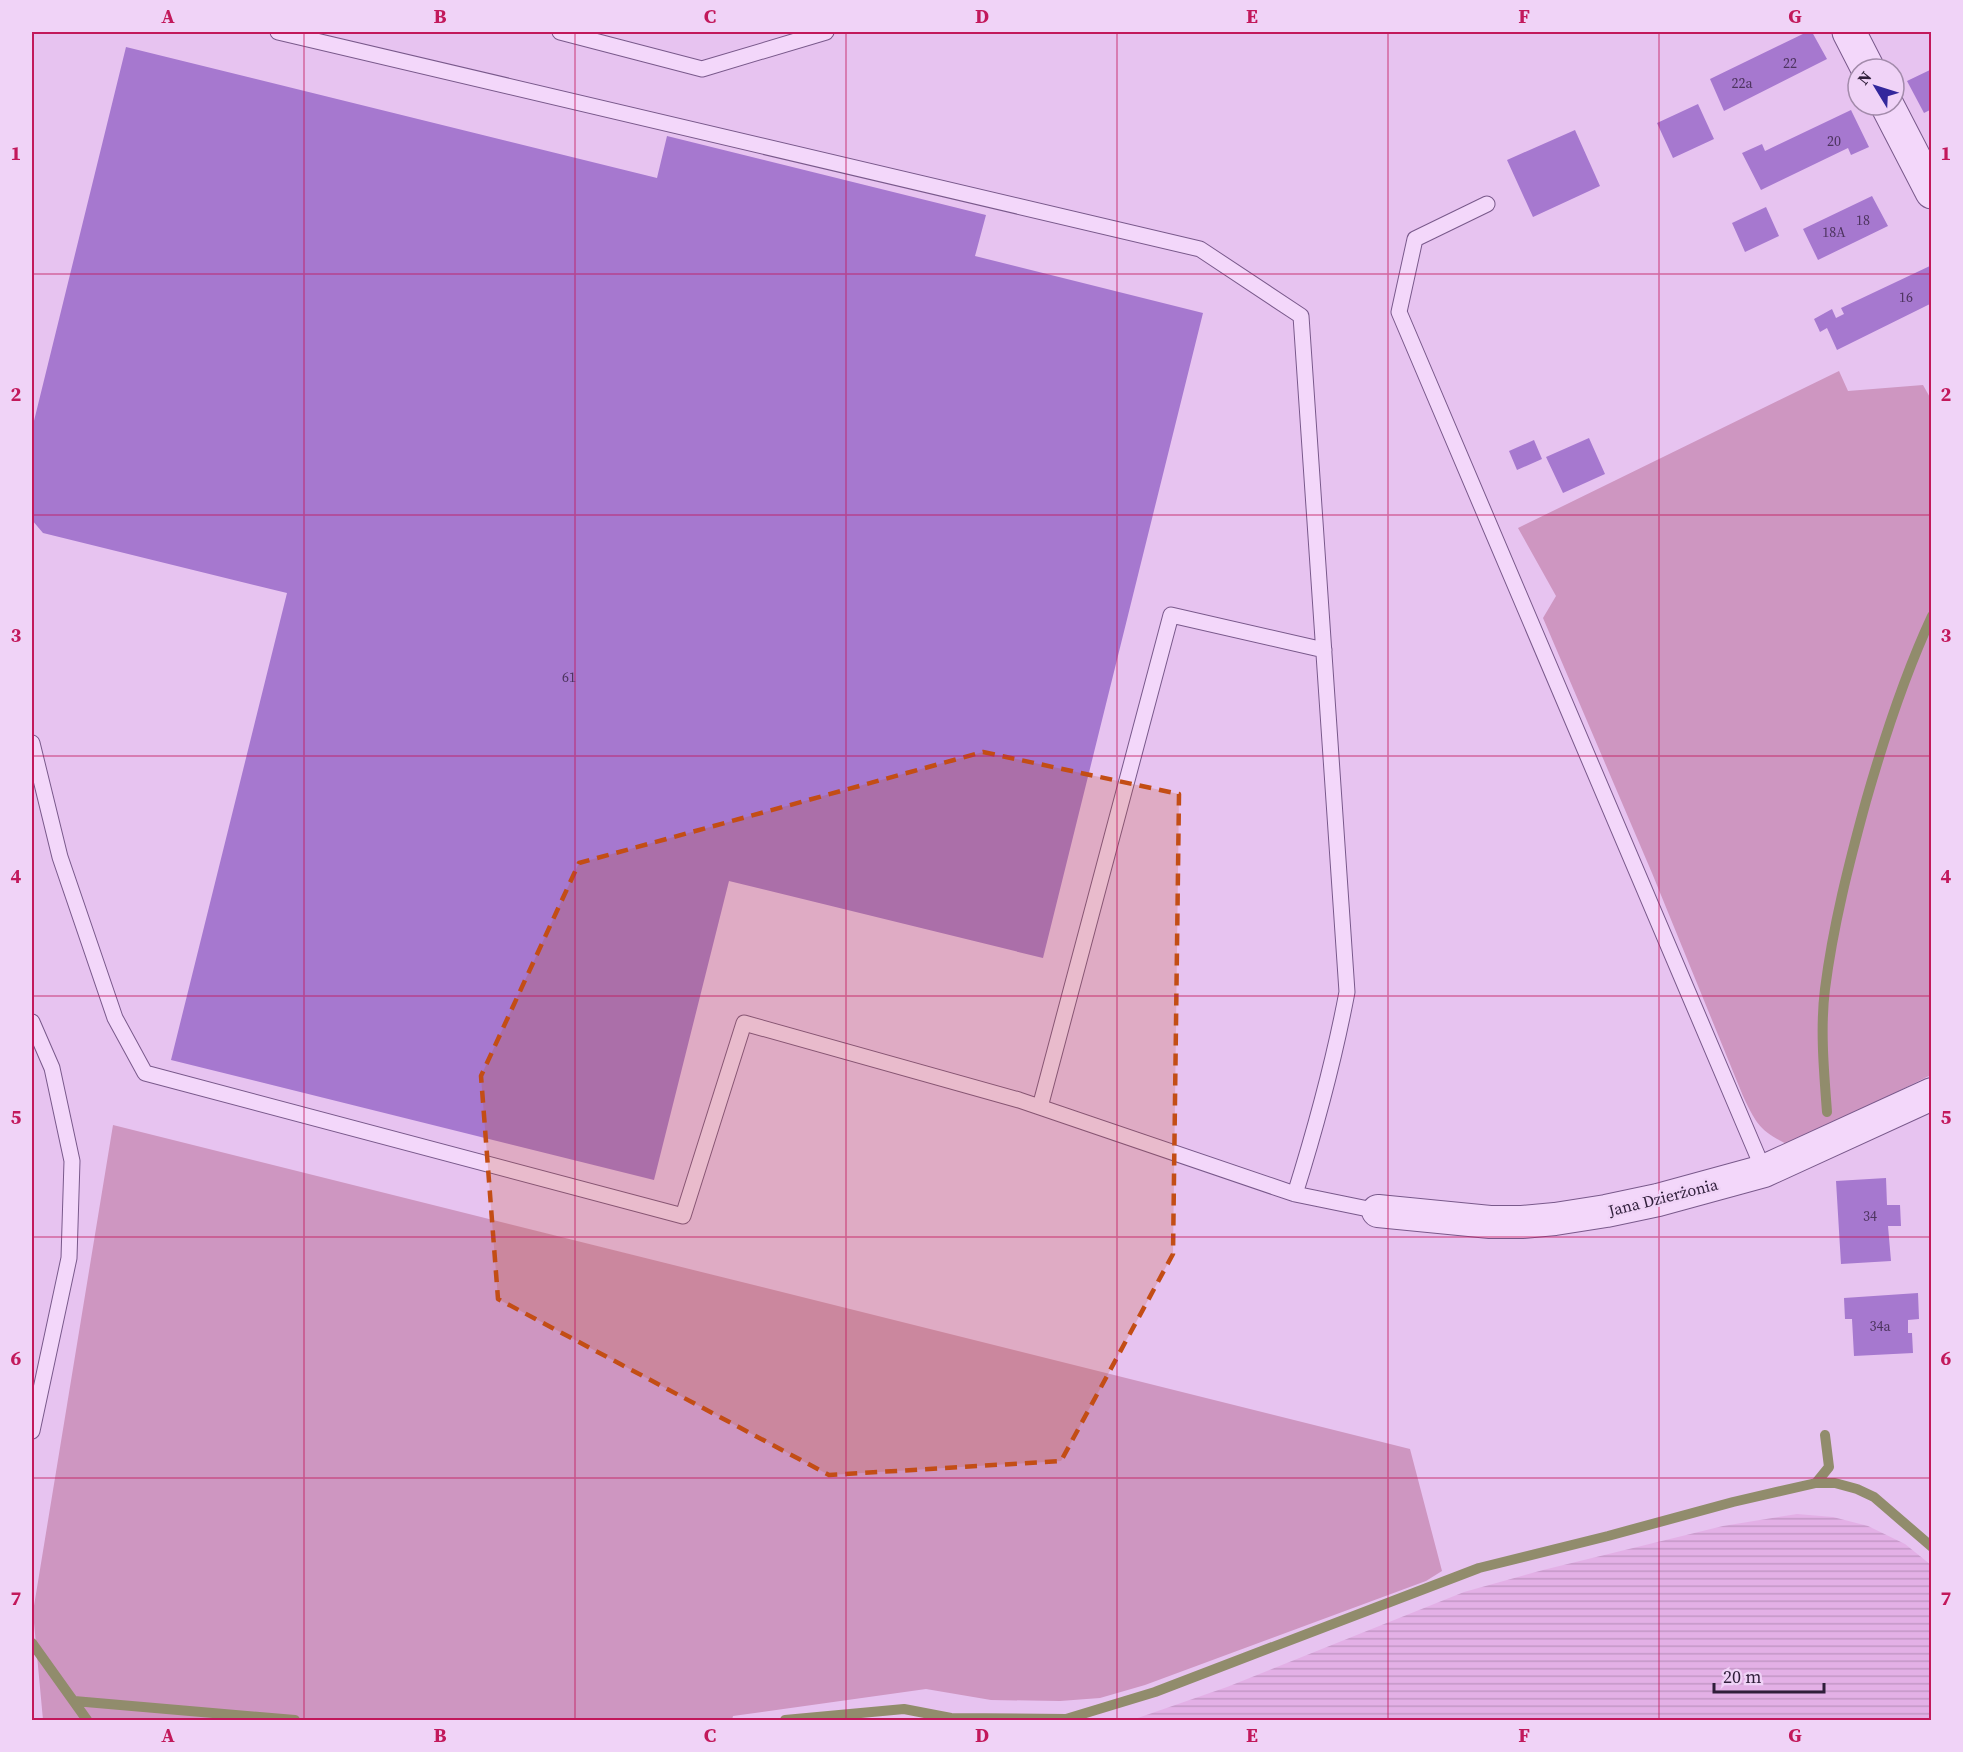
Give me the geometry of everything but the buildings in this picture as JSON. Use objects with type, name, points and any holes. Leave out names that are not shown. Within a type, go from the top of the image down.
[{"type":"street","points":[[1849,32],[1862,57]]},
{"type":"street","points":[[1893,117],[1932,192]]},
{"type":"street","name":"Jana Dzierżonia","points":[[1378,1211],[1490,1222],[1555,1219],[1658,1200],[1764,1171],[1932,1094]]},
{"type":"lane","points":[[278,32],[1200,249],[1301,316],[1347,992],[1336,1052],[1294,1194]]},
{"type":"lane","points":[[560,32],[702,69],[826,32]]},
{"type":"lane","points":[[1487,204],[1414,239],[1399,312],[1764,1171]]},
{"type":"lane","points":[[1040,1107],[1170,615],[1324,650]]},
{"type":"lane","points":[[32,743],[60,857],[111,1007],[145,1073],[683,1216],[744,1023],[1040,1107],[1294,1194],[1378,1211]]},
{"type":"lane","points":[[32,1022],[52,1068],[72,1161],[69,1258],[32,1431]]},
{"type":"highlighted area","points":[[983,752],[1179,794],[1173,1254],[1061,1461],[829,1475],[498,1299],[481,1076],[579,863]]},
{"type":"shaded area","points":[[1839,371],[1848,391],[1923,385],[1932,401],[1931,1075],[1789,1145],[1760,1126],[1743,1096],[1652,873],[1543,618],[1556,596],[1518,528]]},
{"type":"shaded area","points":[[113,1125],[1410,1449],[1442,1571],[1426,1581],[1145,1685],[1100,1698],[1060,1701],[991,1700],[926,1689],[733,1716],[732,1720],[43,1720],[33,1612]]},
{"type":"shaded area","points":[[1797,1514],[1833,1517],[1868,1526],[1905,1544],[1931,1565],[1931,1720],[1132,1720],[1227,1687],[1464,1592],[1543,1570],[1723,1526]]},
{"type":"waterway","points":[[1827,1112],[1823,1019],[1828,965],[1837,918],[1880,754],[1895,707],[1932,616]]},
{"type":"waterway","points":[[1816,1483],[1829,1467],[1825,1435]]},
{"type":"waterway","points":[[785,1720],[904,1709],[951,1718],[1066,1719],[1155,1692],[1479,1568],[1733,1502],[1816,1483],[1835,1483],[1874,1497],[1932,1547]]},
{"type":"waterway","points":[[32,1643],[87,1720]]},
{"type":"waterway","points":[[74,1701],[295,1720]]}]
